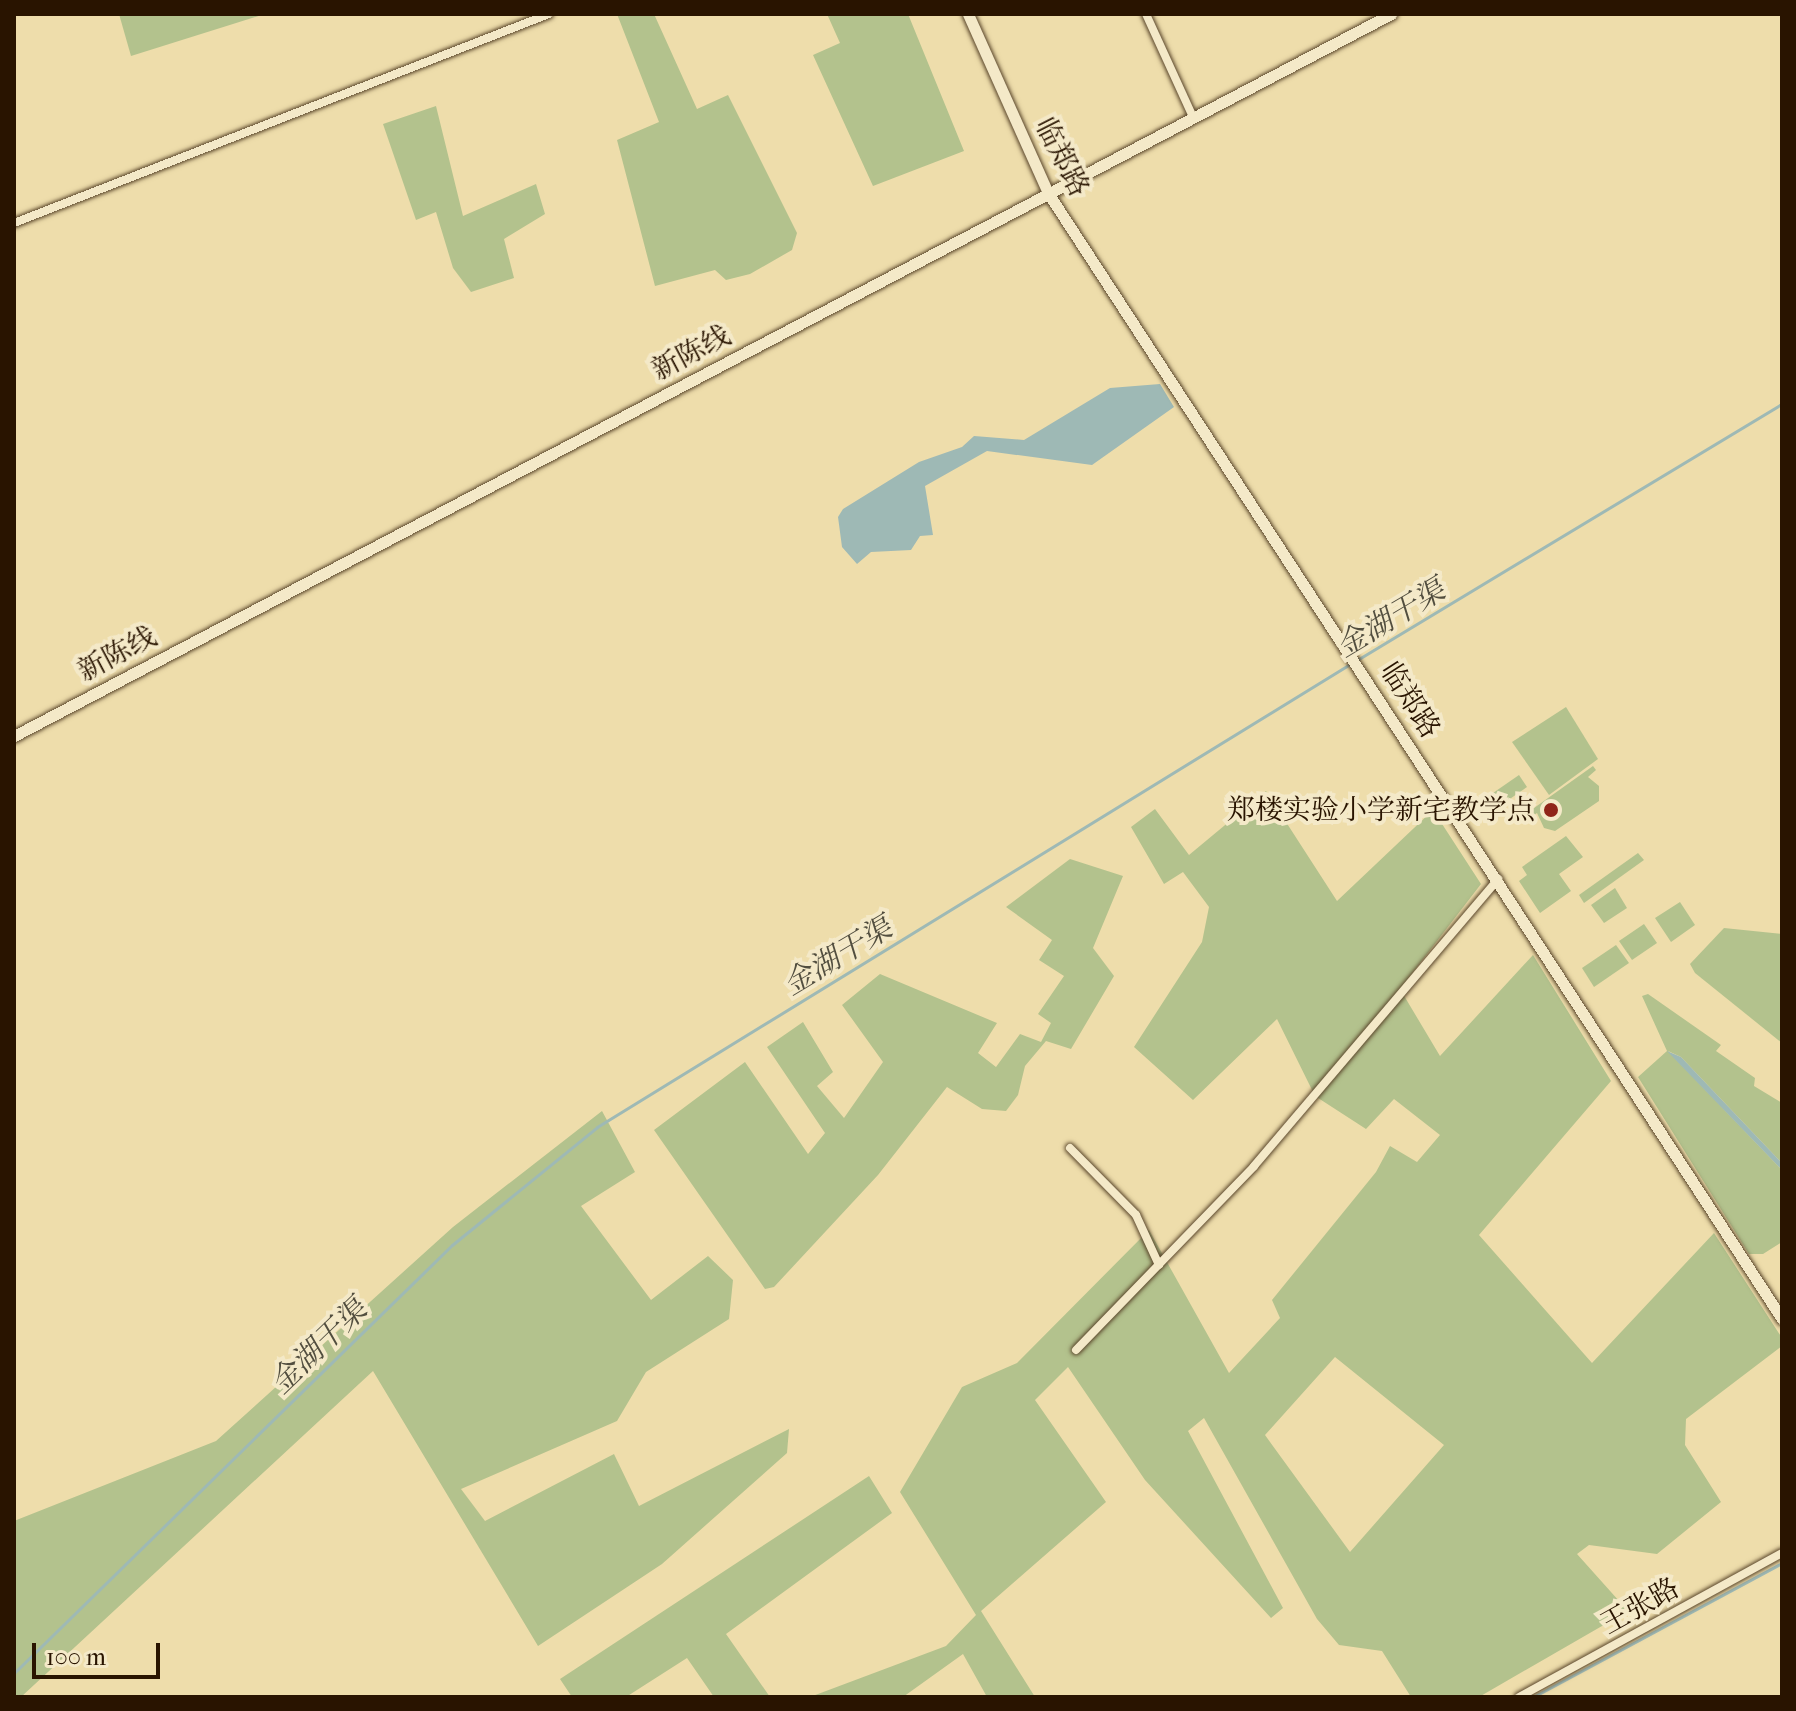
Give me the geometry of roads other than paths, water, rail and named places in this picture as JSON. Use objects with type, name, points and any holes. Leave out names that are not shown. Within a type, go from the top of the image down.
[{"type":"street","points":[[14,223],[549,14]]},
{"type":"street","name":"临郑路","points":[[968,14],[1048,193],[1782,1319]]},
{"type":"street","points":[[1146,14],[1193,117]]},
{"type":"street","name":"新陈线","points":[[14,736],[1391,14]]},
{"type":"street","points":[[1076,1350],[1298,1116],[1498,879]]},
{"type":"street","points":[[1070,1148],[1136,1215],[1159,1265]]},
{"type":"street","name":"王张路","points":[[1519,1697],[1782,1553]]},
{"type":"water","points":[[1160,384],[1174,407],[1092,465],[987,451],[925,486],[933,535],[920,536],[911,550],[871,552],[857,564],[842,547],[838,517],[843,509],[919,462],[962,447],[974,436],[1024,440],[1110,388]]},
{"type":"water","points":[[1667,1051],[1681,1057],[1782,1163],[1782,1170]]},
{"type":"waterway","name":"金湖干渠","points":[[1357,660],[1782,404]]},
{"type":"waterway","name":"金湖干渠","points":[[14,1673],[452,1245],[597,1127],[1350,664]]},
{"type":"waterway","points":[[1533,1697],[1782,1563]]},
{"type":"place","name":"郑楼实验小学新宅教学点","points":[[1551,810]]}]
